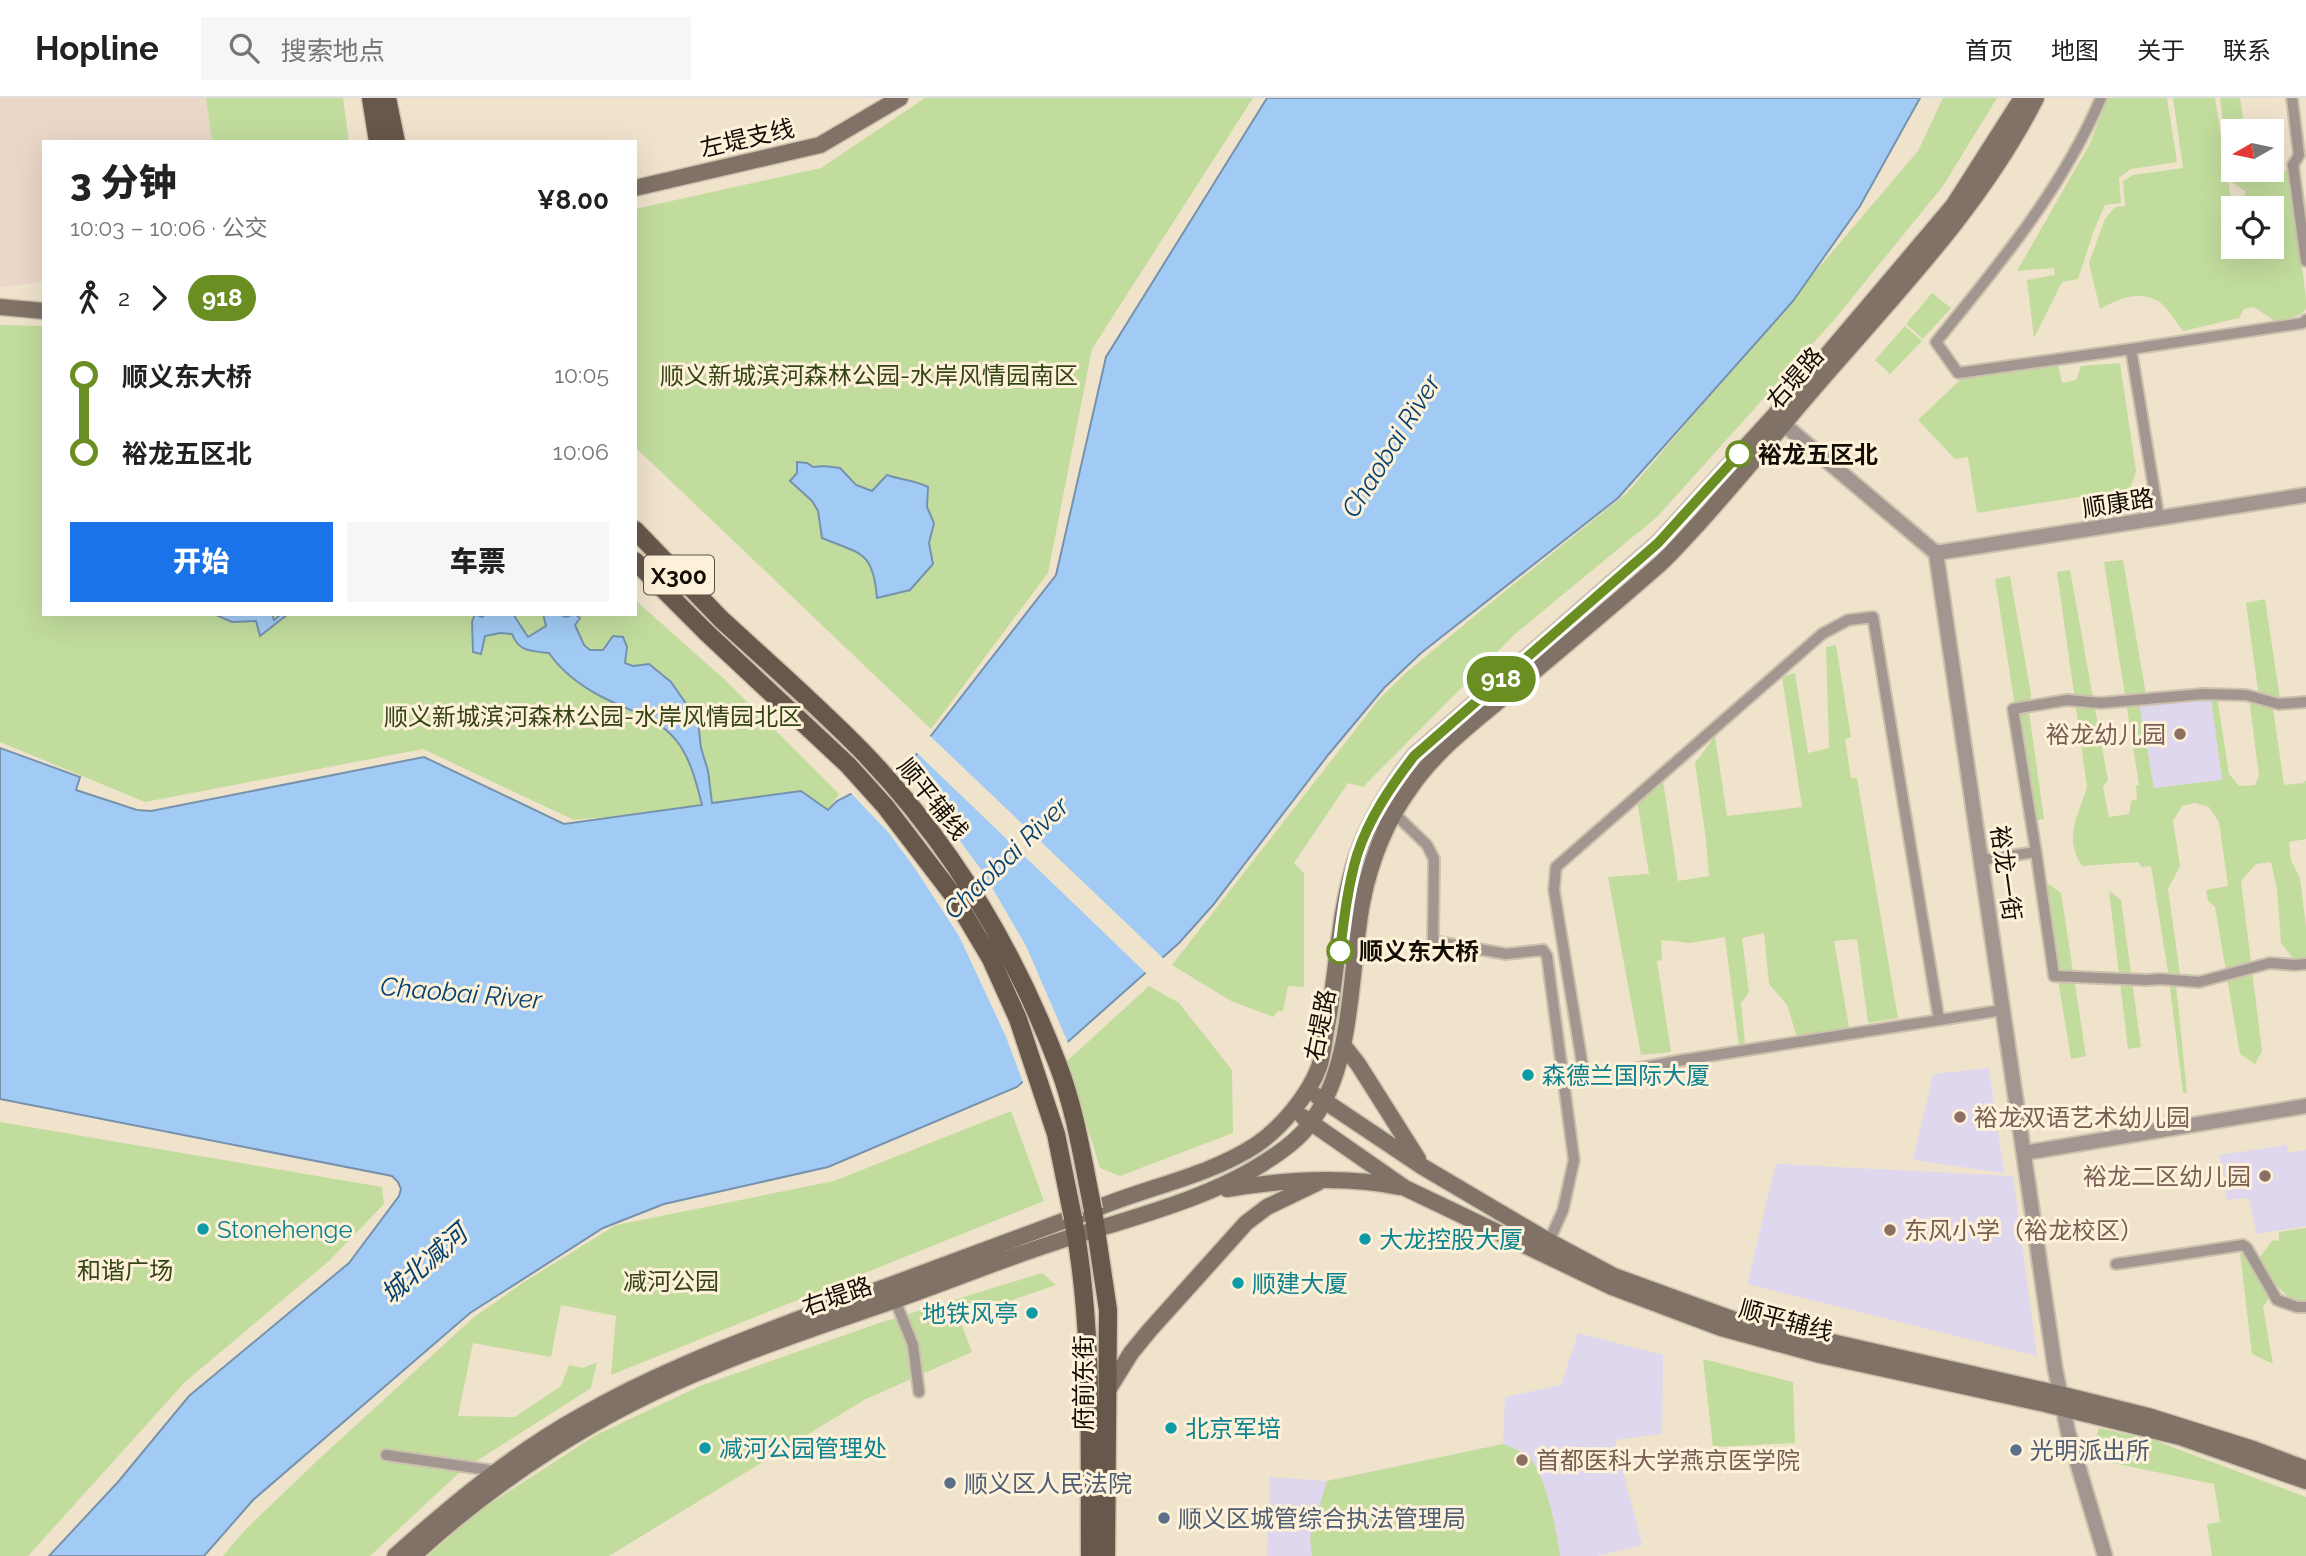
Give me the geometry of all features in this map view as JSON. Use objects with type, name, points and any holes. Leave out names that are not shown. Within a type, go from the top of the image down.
[{"type":"main road","points":[[371,98],[378,140]]},
{"type":"main road","points":[[387,98],[396,140]]},
{"type":"main road","name":"左堤支线","points":[[637,188],[820,145],[900,98]]},
{"type":"main road","name":"右堤路","points":[[395,1556],[496,1471],[581,1416],[662,1375],[716,1351],[1075,1227],[1096,1230],[1202,1192],[1245,1174],[1271,1159],[1298,1138],[1312,1122],[1324,1100],[1343,1045],[1363,898],[1377,850],[1394,813],[1411,786],[1432,761],[1468,727],[1666,558],[1953,206],[2022,98]]},
{"type":"main road","name":"右堤路","points":[[413,1556],[466,1509],[508,1479],[626,1406],[712,1366],[895,1300],[1075,1227],[1093,1210],[1223,1162],[1256,1145],[1280,1125],[1293,1110],[1318,1068],[1357,854],[1391,786],[1414,756],[1658,543],[1872,324],[1973,200],[2036,98]]},
{"type":"main road","points":[[0,307],[42,311]]},
{"type":"main road","name":"顺平辅线","points":[[637,532],[722,620],[862,751],[944,848],[980,903],[1013,963],[1059,1066],[1093,1210]]},
{"type":"main road","name":"顺平辅线","points":[[637,563],[707,633],[848,765],[885,806],[953,895],[990,959],[1018,1019],[1056,1134],[1075,1227]]},
{"type":"main road","points":[[1343,1045],[1358,1064],[1423,1167]]},
{"type":"main road","name":"顺平辅线","points":[[1306,1090],[1546,1248],[1612,1287],[1721,1328],[1820,1355],[2062,1401],[2214,1437],[2306,1469]]},
{"type":"main road","name":"顺平辅线","points":[[1293,1110],[1405,1188],[1546,1248]]},
{"type":"main road","points":[[1202,1192],[1257,1184],[1359,1181],[1405,1188]]},
{"type":"main road","points":[[1108,1390],[1131,1353],[1149,1331],[1246,1223],[1266,1207],[1319,1182]]},
{"type":"main road","name":"府前东街","points":[[1093,1210],[1108,1310],[1106,1556]]},
{"type":"main road","name":"府前东街","points":[[1075,1227],[1082,1276],[1087,1355],[1090,1556]]},
{"type":"main road","name":"顺平辅线","points":[[2062,1401],[2180,1437],[2306,1481]]},
{"type":"street","points":[[2101,98],[2088,129],[2046,199],[1999,265],[1936,342],[1958,373],[2303,323],[2306,320]]},
{"type":"street","points":[[2292,98],[2300,155],[2293,165],[2306,261]]},
{"type":"street","points":[[2130,349],[2159,519]]},
{"type":"street","points":[[1779,420],[1936,553]]},
{"type":"street","name":"顺康路","points":[[1936,553],[2306,495]]},
{"type":"street","name":"裕龙一街","points":[[1936,553],[2054,1368],[2068,1432],[2105,1556]]},
{"type":"street","points":[[1939,1020],[1873,617],[1848,620],[1822,634],[1556,867],[1554,890],[1584,1075],[1591,1077],[2003,1010]]},
{"type":"street","points":[[2306,702],[2279,704],[2246,695],[2203,694],[2101,703],[2067,700],[2013,709],[2054,976],[2199,982],[2270,963],[2306,964]]},
{"type":"street","points":[[1394,813],[1427,845],[1434,859],[1433,941],[1506,954],[1544,950],[1547,956],[1574,1160],[1563,1210],[1546,1248]]},
{"type":"street","points":[[1981,860],[2036,852]]},
{"type":"street","points":[[2024,1153],[2306,1106]]},
{"type":"street","points":[[2116,1264],[2243,1245],[2277,1300],[2297,1307],[2306,1307]]},
{"type":"street","points":[[895,1300],[913,1345],[919,1392]]},
{"type":"street","points":[[386,1455],[496,1471]]},
{"type":"shaded area","points":[[0,98],[206,98],[212,140],[42,140],[42,282],[0,287]]},
{"type":"shaded area","name":"裕龙幼儿园","points":[[2211,698],[2222,780],[2154,788],[2139,706],[2146,701]]},
{"type":"shaded area","name":"裕龙双语艺术幼儿园","points":[[1989,1068],[2004,1173],[1913,1160],[1933,1074]]},
{"type":"shaded area","name":"裕龙二区幼儿园","points":[[2287,1145],[2288,1153],[2306,1150],[2306,1226],[2256,1234],[2249,1198],[2227,1200],[2219,1155]]},
{"type":"shaded area","name":"东风小学（裕龙校区）","points":[[1776,1164],[2013,1176],[2037,1356],[1747,1284]]},
{"type":"shaded area","name":"首都医科大学燕京医学院","points":[[1578,1333],[1663,1355],[1662,1434],[1615,1440],[1642,1545],[1597,1556],[1267,1556],[1270,1477],[1327,1481],[1503,1444],[1505,1397],[1561,1385]]},
{"type":"green space","points":[[206,98],[343,98],[349,140],[212,140]]},
{"type":"green space","name":"顺义新城滨河森林公园-水岸风情园南区","points":[[925,98],[1253,98],[1092,349],[1048,573],[931,729],[637,449],[637,209],[821,168]]},
{"type":"green space","points":[[1943,98],[1997,98],[1943,186],[1834,320],[1658,516],[1514,635],[1363,787],[1348,783],[1294,863],[1304,873],[1304,987],[1288,986],[1283,1011],[1278,1011],[1273,1017],[1231,1001],[1172,965],[1380,698],[1407,672],[1627,493],[1918,151]]},
{"type":"green space","points":[[2108,98],[2167,98],[2177,162],[2131,169],[2119,178],[2121,203],[2105,205],[2078,279],[2062,282],[2034,338],[2027,280],[2055,275],[2054,268],[2017,271],[2089,145]]},
{"type":"green space","points":[[2173,98],[2215,98],[2221,136],[2221,182],[2228,182],[2230,196],[2221,196],[2221,259],[2284,259],[2284,196],[2244,196],[2246,192],[2231,182],[2284,182],[2284,171],[2290,170],[2306,298],[2306,309],[2300,315],[2276,322],[2254,307],[2244,309],[2239,318],[2183,331],[2165,307],[2158,301],[2143,296],[2128,297],[2100,309],[2089,263],[2105,219],[2115,207],[2125,206],[2123,181],[2133,175],[2183,168]]},
{"type":"green space","points":[[2220,98],[2240,98],[2243,119],[2223,119]]},
{"type":"green space","points":[[1932,293],[1951,308],[1923,339],[1906,324]]},
{"type":"green space","name":"顺义新城滨河森林公园-水岸风情园北区","points":[[0,325],[42,326],[42,616],[637,616],[637,602],[723,678],[839,794],[828,810],[682,810],[574,820],[423,749],[145,802],[0,742]]},
{"type":"green space","points":[[1905,326],[1922,341],[1890,374],[1875,360]]},
{"type":"green space","points":[[2058,363],[2062,383],[2076,380],[2081,366],[2120,363],[2136,471],[2130,489],[1977,513],[1968,457],[1955,459],[1918,420],[1961,379]]},
{"type":"green space","points":[[2123,560],[2146,695],[2138,697],[2154,788],[2222,780],[2211,698],[2217,697],[2229,774],[2239,786],[2255,785],[2259,776],[2250,705],[2258,690],[2246,603],[2265,599],[2280,699],[2273,708],[2284,785],[2304,783],[2306,780],[2306,839],[2289,842],[2291,861],[2300,878],[2306,927],[2306,959],[2295,961],[2281,943],[2277,889],[2271,862],[2256,864],[2241,881],[2262,1051],[2255,1064],[2240,1054],[2215,907],[2208,901],[2206,890],[2228,886],[2219,822],[2209,807],[2195,803],[2182,806],[2173,821],[2180,866],[2168,889],[2180,974],[2175,975],[2187,1093],[2183,1092],[2151,866],[2142,867],[2138,862],[2082,866],[2074,846],[2074,827],[2087,787],[2057,572],[2070,570],[2108,780],[2103,787],[2109,817],[2129,814],[2131,801],[2137,799],[2136,786],[2139,785],[2104,562]]},
{"type":"green space","points":[[2010,576],[2031,694],[2029,712],[2044,819],[2033,821],[1995,579]]},
{"type":"green space","points":[[1836,645],[1851,737],[1845,739],[1851,778],[1857,778],[1898,1018],[1868,1023],[1857,939],[1834,941],[1849,1027],[1797,1037],[1787,1005],[1769,984],[1764,933],[1742,938],[1749,992],[1741,1003],[1745,1042],[1739,1047],[1725,937],[1690,943],[1661,940],[1662,960],[1657,961],[1671,1052],[1641,1055],[1608,877],[1649,874],[1637,801],[1663,780],[1678,881],[1709,876],[1695,763],[1715,736],[1727,816],[1802,807],[1782,677],[1795,673],[1808,753],[1829,748],[1826,647]]},
{"type":"green space","points":[[2049,884],[2061,893],[2086,1056],[2071,1059],[2044,895]]},
{"type":"green space","points":[[2109,891],[2121,900],[2141,1047],[2128,1049]]},
{"type":"green space","points":[[1149,986],[1179,1003],[1232,1070],[1233,1133],[1120,1176],[1100,1168],[1067,1061]]},
{"type":"green space","name":"减河公园","points":[[1011,1111],[1044,1201],[611,1375],[616,1316],[561,1305],[551,1357],[473,1343],[458,1416],[515,1417],[561,1386],[569,1365],[583,1368],[597,1362],[591,1388],[461,1471],[370,1556],[223,1556],[245,1530],[319,1459],[473,1318],[524,1282],[616,1225],[834,1181]]},
{"type":"green space","name":"和谐广场","points":[[0,1122],[382,1187],[384,1204],[330,1260],[185,1382],[28,1556],[0,1556]]},
{"type":"green space","points":[[2306,1228],[2306,1307],[2292,1301],[2277,1286],[2263,1307],[2273,1364],[2252,1354],[2240,1253],[2258,1259],[2273,1240],[2279,1241],[2279,1232]]},
{"type":"green space","points":[[1042,1273],[1056,1285],[959,1318],[972,1352],[864,1400],[609,1556],[428,1556],[477,1512],[596,1435],[700,1386],[876,1324]]},
{"type":"green space","points":[[1703,1359],[1793,1382],[1795,1443],[1713,1447]]},
{"type":"green space","points":[[2099,1428],[2156,1441],[2306,1497],[2306,1556],[2212,1556],[2207,1524],[2220,1522],[2214,1484],[2098,1460],[2094,1444]]},
{"type":"green space","points":[[1503,1444],[1528,1456],[1534,1464],[1545,1489],[1560,1556],[1312,1556],[1310,1537],[1327,1481]]},
{"type":"water","points":[[1267,98],[1920,98],[1860,206],[1793,301],[1618,498],[1421,653],[1384,688],[1328,755],[1213,905],[1179,943],[1017,1087],[828,1167],[664,1204],[603,1228],[470,1313],[253,1500],[204,1556],[49,1556],[118,1482],[189,1396],[349,1263],[399,1196],[401,1189],[392,1176],[0,1099],[0,748],[80,777],[76,790],[137,810],[151,811],[424,757],[564,824],[702,805],[686,755],[676,740],[660,725],[587,688],[566,672],[549,653],[522,647],[512,634],[485,636],[481,654],[473,652],[474,616],[514,616],[528,637],[546,626],[544,616],[578,616],[580,618],[575,625],[584,645],[590,650],[603,650],[613,636],[623,637],[627,647],[625,663],[633,666],[649,664],[671,682],[698,721],[712,803],[801,791],[828,810],[837,801],[909,764],[1056,575],[1106,357]]},
{"type":"water","points":[[797,462],[813,467],[840,468],[856,485],[872,491],[887,475],[928,487],[927,507],[934,523],[929,543],[933,564],[910,590],[877,598],[868,562],[855,551],[822,538],[818,511],[812,501],[790,481],[797,473]]},
{"type":"water","points":[[218,616],[273,616],[274,620],[279,616],[285,616],[260,636],[256,621],[232,622]]},
{"type":"pier","points":[[928,734],[1165,960],[1148,975],[915,751]]},
{"type":"pier","points":[[899,765],[927,797],[983,872],[1026,946],[1069,1045],[1024,1085],[1006,1037],[959,936],[888,832],[849,791]]},
{"type":"bus line","name":"918","points":[[1340,951],[1357,854],[1391,786],[1414,756],[1658,543],[1739,454]]},
{"type":"place","name":"裕龙五区北","points":[[1739,454]]},
{"type":"place","name":"裕龙幼儿园","points":[[2180,734]]},
{"type":"place","name":"顺义东大桥","points":[[1340,951]]},
{"type":"place","name":"森德兰国际大厦","points":[[1528,1075]]},
{"type":"place","name":"裕龙双语艺术幼儿园","points":[[1960,1117]]},
{"type":"place","name":"裕龙二区幼儿园","points":[[2265,1176]]},
{"type":"place","name":"Stonehenge","points":[[203,1229]]},
{"type":"place","name":"东风小学（裕龙校区）","points":[[1890,1230]]},
{"type":"place","name":"大龙控股大厦","points":[[1365,1239]]},
{"type":"place","name":"顺建大厦","points":[[1238,1283]]},
{"type":"place","name":"地铁风亭","points":[[1032,1313]]},
{"type":"place","name":"北京军培","points":[[1171,1428]]},
{"type":"place","name":"减河公园管理处","points":[[705,1448]]},
{"type":"place","name":"光明派出所","points":[[2016,1450]]},
{"type":"place","name":"首都医科大学燕京医学院","points":[[1522,1460]]},
{"type":"place","name":"顺义区人民法院","points":[[950,1483]]},
{"type":"place","name":"顺义区城管综合执法管理局","points":[[1164,1518]]},
{"type":"water label","name":"Chaobai River","points":[[1391,446]]},
{"type":"water label","name":"Chaobai River","points":[[1006,858]]},
{"type":"water label","name":"Chaobai River","points":[[461,993]]},
{"type":"water label","name":"城北减河","points":[[424,1264]]}]
